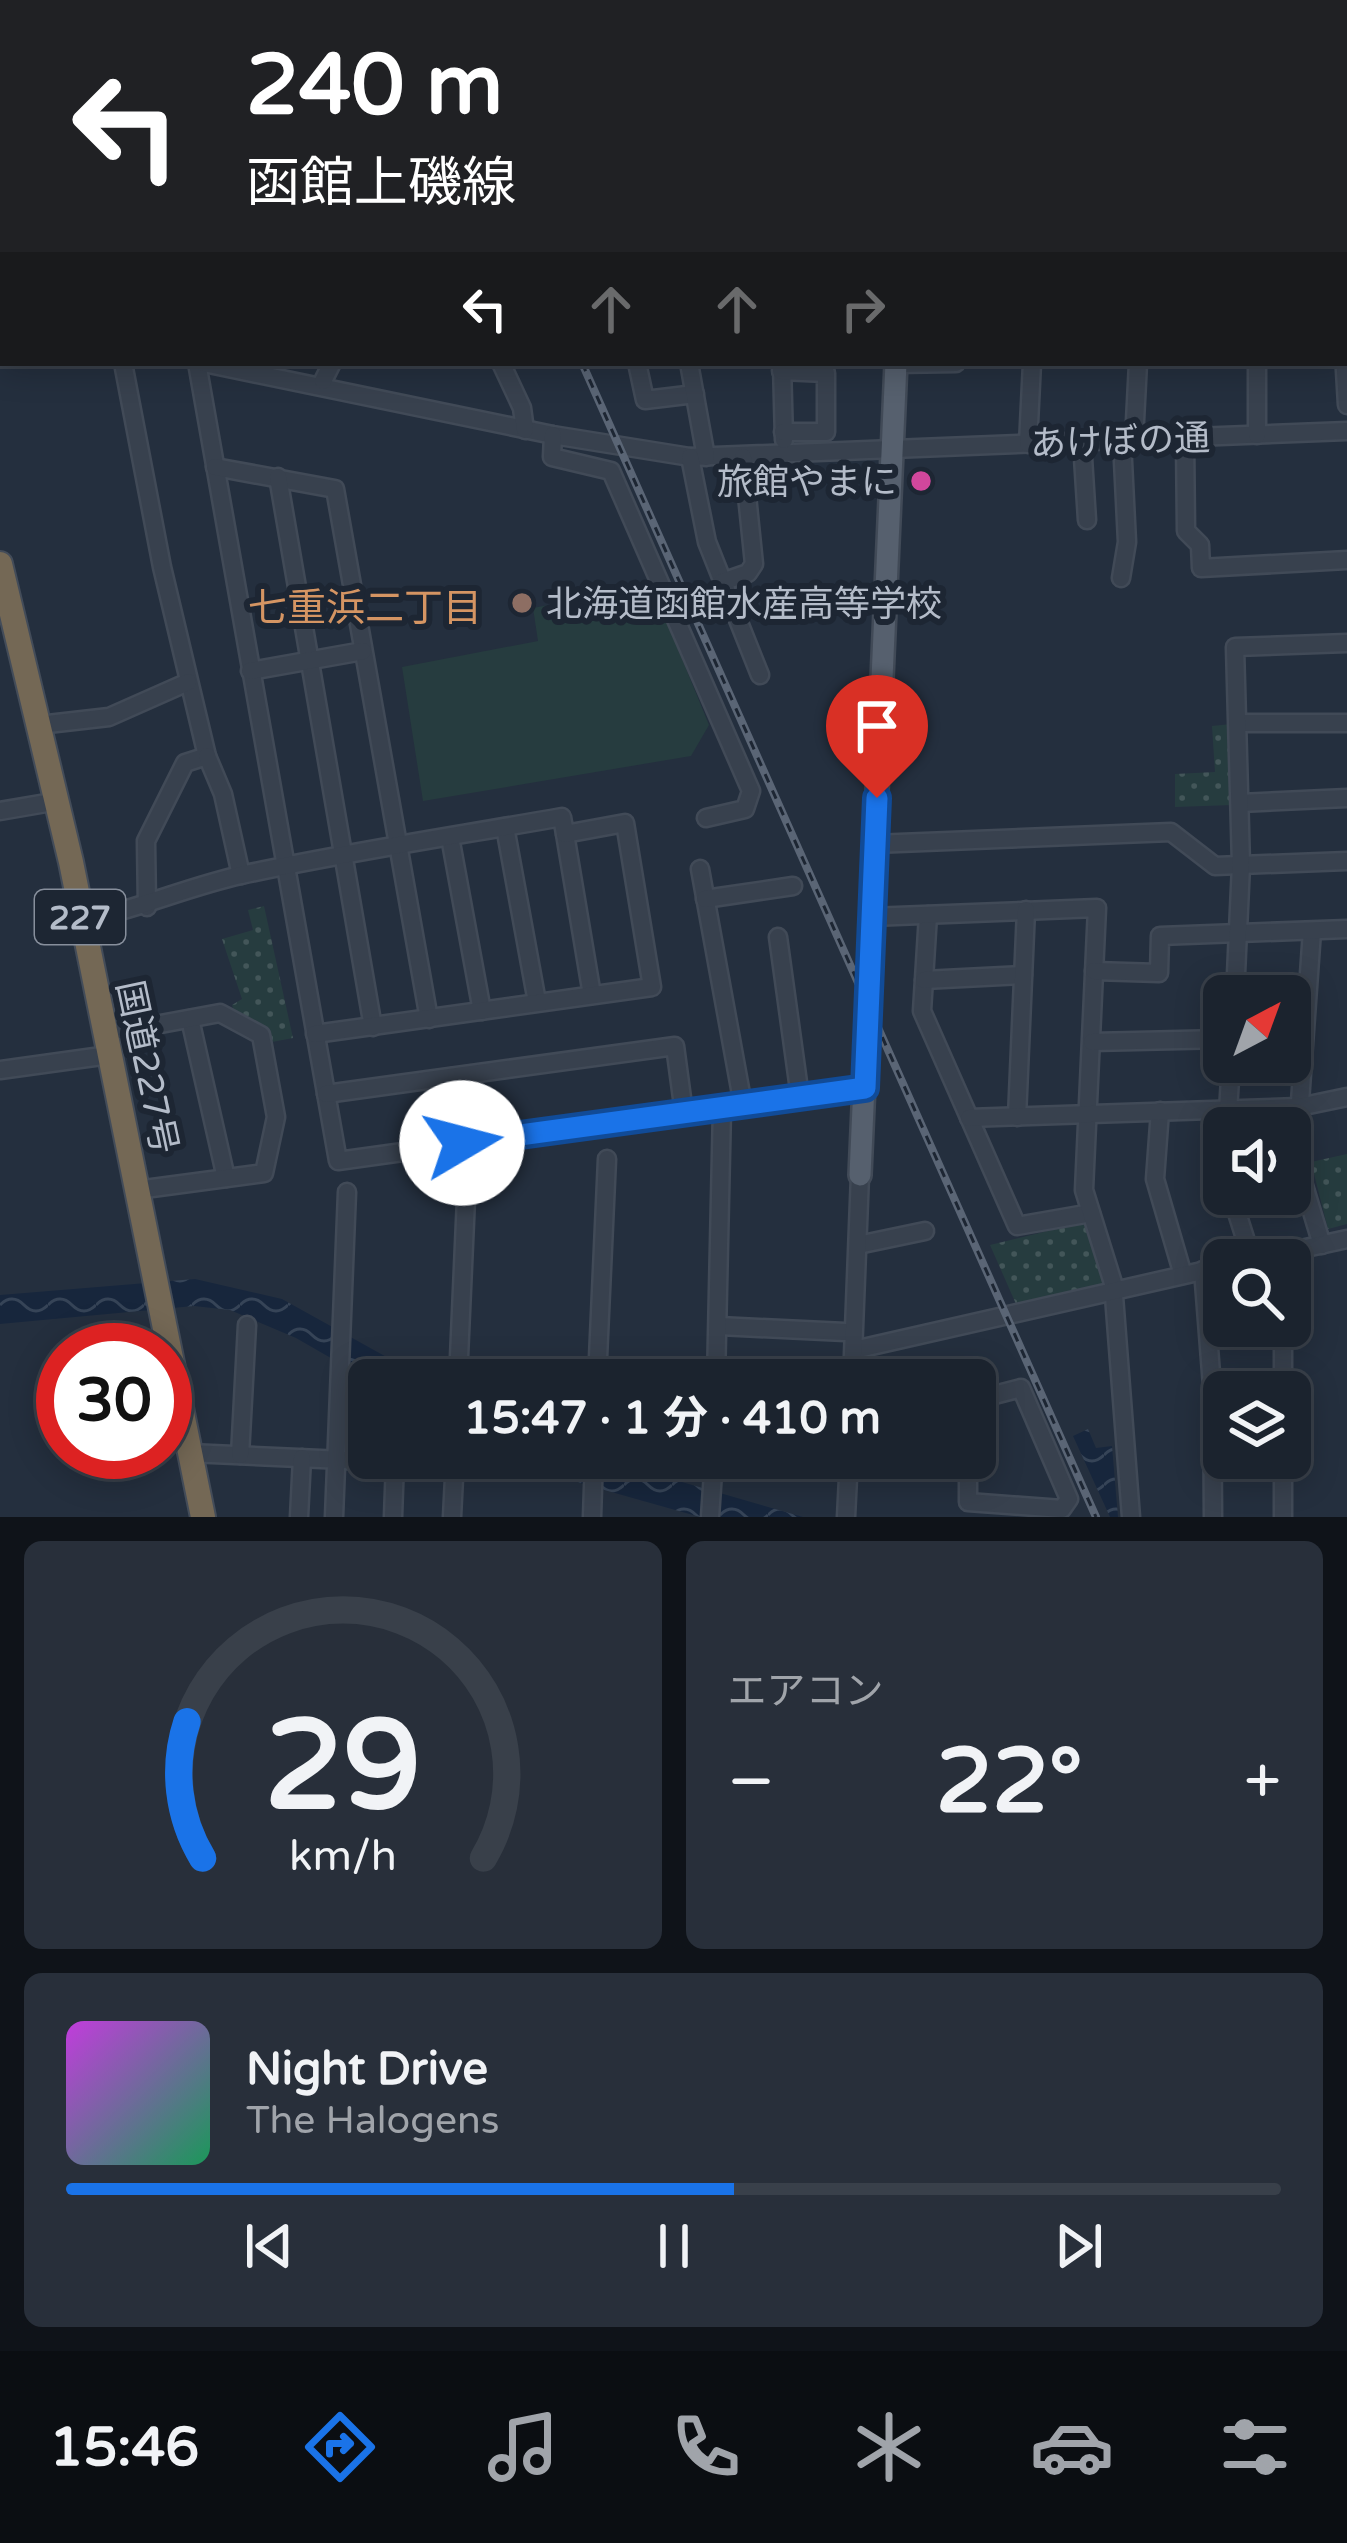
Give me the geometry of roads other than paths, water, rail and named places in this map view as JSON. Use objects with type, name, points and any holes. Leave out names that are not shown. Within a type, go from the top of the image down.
[{"type":"highway","name":"国道227号","points":[[0,564],[58,802],[164,1323]]},
{"type":"highway","name":"国道227号","points":[[192,1464],[202,1517]]},
{"type":"main road","points":[[860,1175],[896,366]]},
{"type":"street","points":[[124,366],[188,682],[207,756],[223,794],[241,875]]},
{"type":"street","points":[[201,366],[250,671],[338,1161],[865,1088]]},
{"type":"street","name":"あけぼの通","points":[[216,366],[525,430],[698,457],[1347,431]]},
{"type":"street","points":[[323,381],[330,366]]},
{"type":"street","points":[[502,366],[522,408],[525,430]]},
{"type":"street","points":[[639,366],[645,400],[695,394]]},
{"type":"street","points":[[690,366],[698,457],[694,500],[760,675]]},
{"type":"street","points":[[1028,444],[1032,366]]},
{"type":"street","points":[[1121,578],[1127,542],[1128,440],[1138,366]]},
{"type":"street","points":[[1257,366],[1257,435]]},
{"type":"street","points":[[1346,366],[1347,405]]},
{"type":"street","points":[[783,432],[826,432],[826,373],[781,367],[783,432],[784,454]]},
{"type":"street","points":[[553,435],[552,457],[611,471],[752,791],[746,808],[706,818]]},
{"type":"street","points":[[1186,438],[1186,531],[1200,545],[1201,568],[1347,560]]},
{"type":"street","points":[[1082,442],[1087,520]]},
{"type":"street","points":[[722,582],[745,575],[754,564],[743,457]]},
{"type":"street","points":[[215,467],[335,489],[429,1019]]},
{"type":"street","points":[[278,477],[373,1027]]},
{"type":"street","points":[[1237,975],[1241,865],[1235,647],[1347,643]]},
{"type":"street","points":[[250,671],[363,651]]},
{"type":"street","points":[[39,725],[109,717],[188,682]]},
{"type":"street","points":[[1238,723],[1347,723]]},
{"type":"street","points":[[147,907],[146,841],[185,763],[207,756]]},
{"type":"street","points":[[1240,803],[1347,798]]},
{"type":"street","points":[[0,811],[58,802]]},
{"type":"street","points":[[81,921],[147,907],[241,875],[562,817],[592,995]]},
{"type":"street","points":[[315,1034],[652,986],[625,823],[565,834]]},
{"type":"street","points":[[505,827],[537,1002]]},
{"type":"street","points":[[874,844],[1171,832],[1215,866],[1347,861]]},
{"type":"street","points":[[450,837],[482,1011]]},
{"type":"street","points":[[700,869],[743,1105]]},
{"type":"street","points":[[705,899],[793,886]]},
{"type":"street","points":[[871,917],[1097,908],[1084,1190],[1114,1290],[1131,1517]]},
{"type":"street","points":[[1017,1117],[1026,910]]},
{"type":"street","points":[[928,915],[922,1010],[1017,1226],[1091,1213]]},
{"type":"street","points":[[1094,970],[1159,973],[1160,936],[1347,929]]},
{"type":"street","points":[[1312,931],[1300,1107],[1347,1096]]},
{"type":"street","points":[[778,937],[800,1097]]},
{"type":"street","points":[[924,980],[1023,975]]},
{"type":"street","points":[[123,1031],[220,1013],[261,1034],[276,1117],[264,1173],[137,1190]]},
{"type":"street","points":[[190,1019],[226,1178]]},
{"type":"street","points":[[1091,1042],[1203,1039]]},
{"type":"street","points":[[326,1094],[675,1046],[684,1113]]},
{"type":"street","points":[[0,1070],[109,1055]]},
{"type":"street","points":[[452,1077],[466,1176],[459,1359]]},
{"type":"street","points":[[717,1359],[722,1108]]},
{"type":"street","points":[[969,1118],[1160,1111],[1203,1116]]},
{"type":"street","points":[[1160,1111],[1155,1179],[1184,1275]]},
{"type":"street","points":[[598,1359],[607,1160]]},
{"type":"street","points":[[853,1359],[860,1175]]},
{"type":"street","points":[[334,1517],[347,1192]]},
{"type":"street","points":[[1311,1209],[1322,1245]]},
{"type":"street","points":[[858,1245],[925,1231]]},
{"type":"street","points":[[1311,1247],[1347,1239]]},
{"type":"street","points":[[854,1350],[1015,1318],[1030,1308],[1203,1270]]},
{"type":"street","points":[[241,1455],[247,1325]]},
{"type":"street","points":[[719,1326],[845,1332]]},
{"type":"street","points":[[1213,1517],[1216,1347]]},
{"type":"street","points":[[968,1479],[968,1502],[1062,1509],[1069,1498],[1021,1388],[996,1395]]},
{"type":"street","points":[[192,1453],[348,1460]]},
{"type":"street","points":[[299,1517],[302,1458]]},
{"type":"street","points":[[393,1517],[394,1479]]},
{"type":"street","points":[[452,1517],[454,1479]]},
{"type":"street","points":[[592,1517],[593,1479]]},
{"type":"street","points":[[710,1517],[713,1479]]},
{"type":"street","points":[[846,1517],[848,1479]]},
{"type":"street","points":[[1283,1479],[1283,1517]]},
{"type":"water","points":[[195,1279],[282,1299],[390,1359],[348,1359],[348,1368],[296,1338],[230,1310],[194,1306],[0,1324],[0,1295]]},
{"type":"water","points":[[1088,1429],[1096,1448],[1112,1446],[1118,1517],[1110,1517],[1073,1436]]},
{"type":"water","points":[[570,1479],[672,1479],[803,1517],[700,1517]]},
{"type":"railway","points":[[583,366],[1096,1517]]},
{"type":"place","name":"旅館やまに","points":[[921,481]]},
{"type":"place","name":"北海道函館水産高等学校","points":[[522,603]]},
{"type":"district","name":"七重浜二丁目","points":[[365,607]]}]
